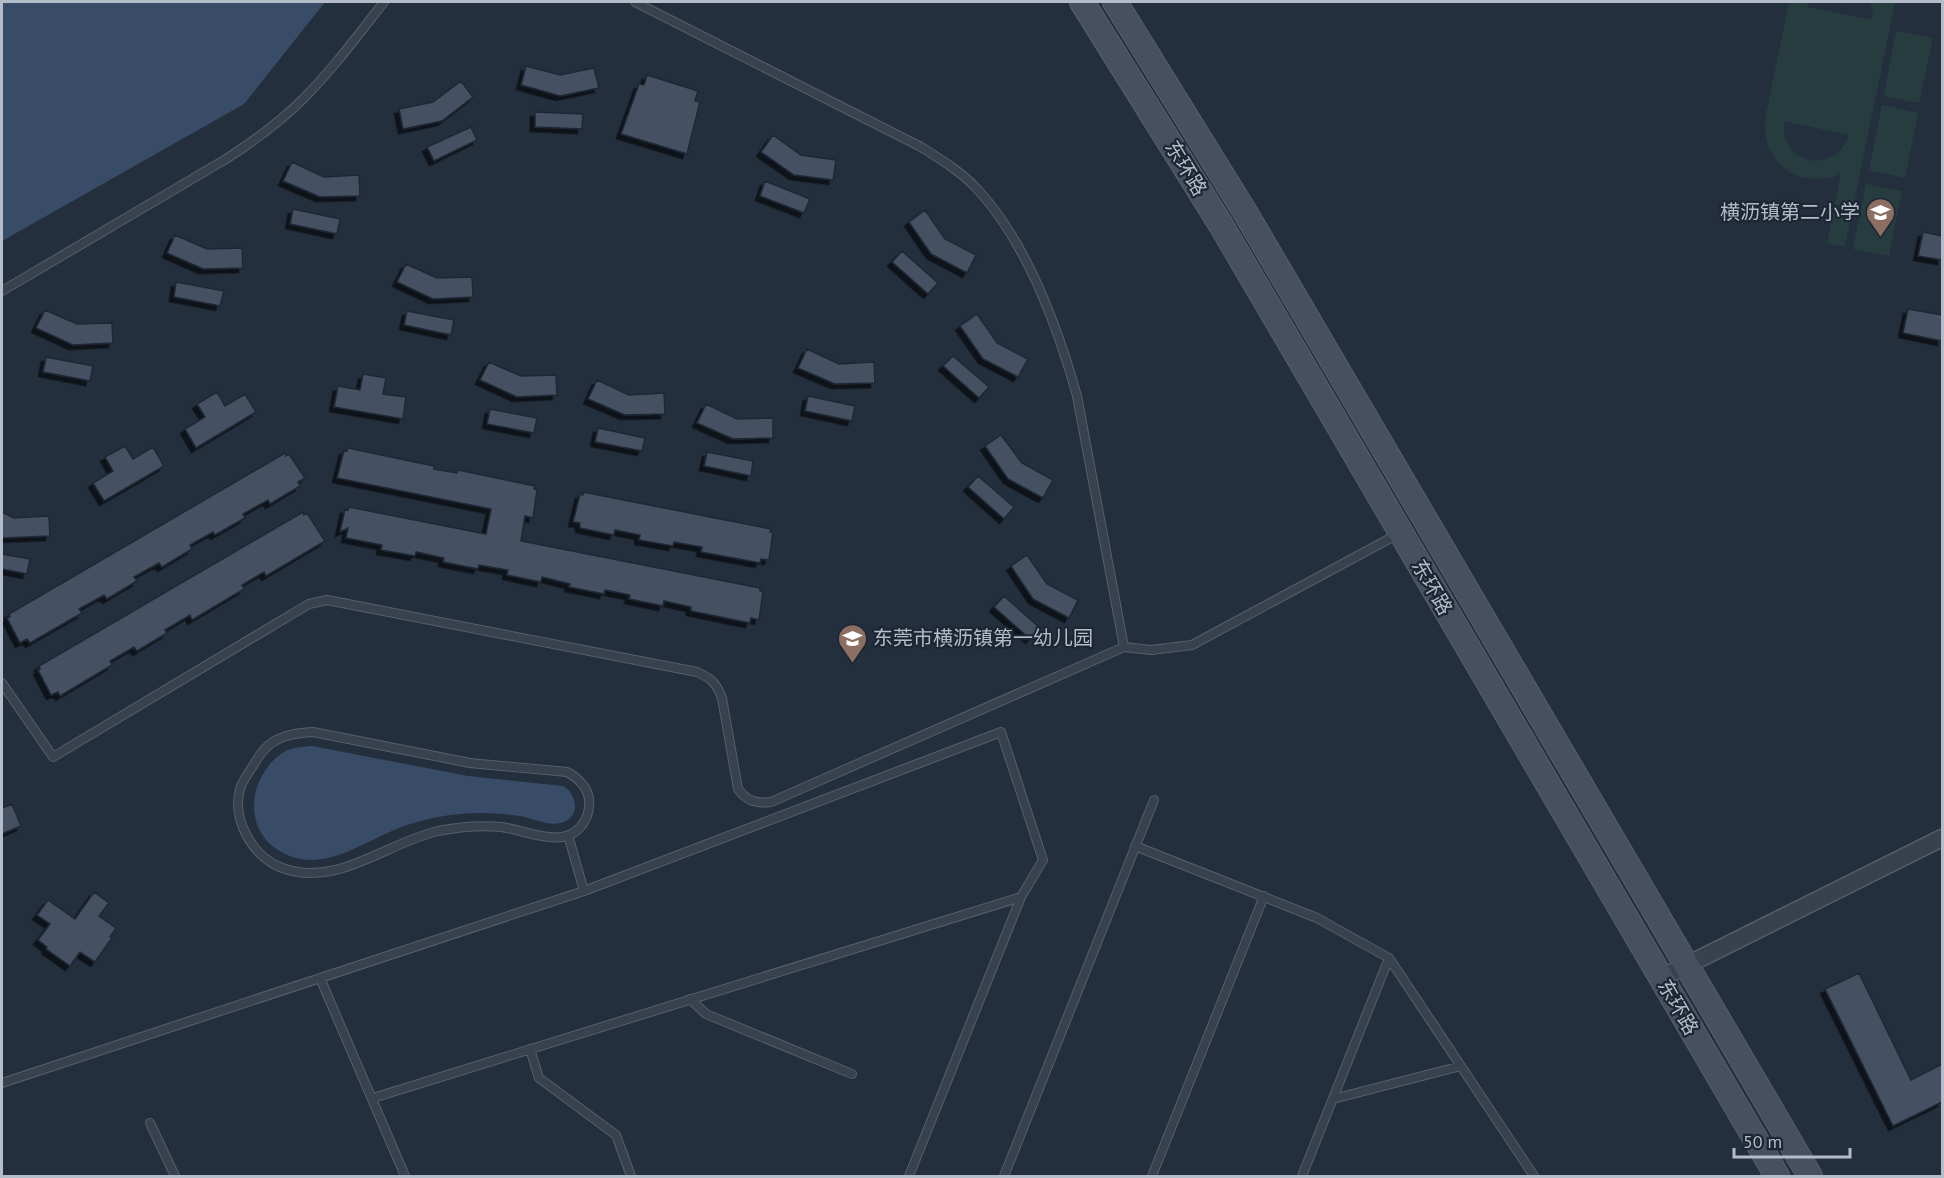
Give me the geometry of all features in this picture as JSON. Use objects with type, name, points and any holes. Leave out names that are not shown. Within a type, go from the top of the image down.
[{"type":"main road","name":"东环路","points":[[1082,2],[1204,197],[1777,1176]]},
{"type":"main road","name":"东环路","points":[[1115,2],[1245,212],[1810,1176]]},
{"type":"street","points":[[1661,978],[1942,838]]},
{"type":"lane","points":[[2,291],[254,141],[304,98],[327,74],[384,2]]},
{"type":"lane","points":[[635,2],[921,147],[952,166],[978,190],[1001,218],[1047,306],[1069,366],[1077,396],[1124,647]]},
{"type":"lane","points":[[2,683],[53,757],[309,604],[327,600],[697,672],[709,677],[718,686],[722,698],[738,789],[752,802],[771,802],[1124,647],[1158,650],[1192,645],[1400,533]]},
{"type":"lane","points":[[313,732],[470,763],[567,772],[577,777],[584,786],[589,796],[590,807],[581,827],[568,835],[551,838],[500,827],[450,829],[401,842],[342,869],[321,873],[298,873],[279,867],[263,856],[250,842],[242,824],[239,805],[241,786],[259,757],[273,742],[292,733],[313,732]]},
{"type":"lane","points":[[2,1083],[584,891],[1002,732],[1043,860],[1021,897],[909,1176]]},
{"type":"lane","points":[[1004,1176],[1154,800]]},
{"type":"lane","points":[[568,835],[584,891]]},
{"type":"lane","points":[[1136,846],[1317,918],[1389,958],[1534,1176]]},
{"type":"lane","points":[[1152,1176],[1264,896]]},
{"type":"lane","points":[[373,1098],[1021,897]]},
{"type":"lane","points":[[1302,1176],[1389,958]]},
{"type":"lane","points":[[320,978],[405,1176]]},
{"type":"lane","points":[[690,999],[706,1014],[852,1074]]},
{"type":"lane","points":[[530,1049],[539,1078],[616,1135],[631,1176]]},
{"type":"lane","points":[[1333,1100],[1461,1066]]},
{"type":"lane","points":[[150,1123],[175,1176]]},
{"type":"green space","points":[[1789,2],[1808,2],[1807,7],[1872,20],[1873,12],[1870,2],[1895,2],[1845,247],[1827,243],[1841,174],[1811,179],[1797,176],[1786,170],[1776,161],[1770,149],[1765,119]],"holes":[[[1784,121],[1849,135],[1842,148],[1832,156],[1821,160],[1810,160],[1799,156],[1790,148],[1785,137]]]},
{"type":"green space","points":[[1896,31],[1933,38],[1919,103],[1884,96]]},
{"type":"green space","points":[[1882,105],[1918,113],[1905,178],[1869,170]]},
{"type":"green space","points":[[1866,184],[1902,191],[1889,256],[1853,249]]},
{"type":"water","points":[[2,2],[325,2],[244,104],[2,241]]},
{"type":"water","points":[[312,746],[468,776],[563,786],[572,795],[574,812],[567,821],[555,824],[500,814],[448,815],[394,830],[336,856],[306,860],[290,856],[275,848],[265,838],[254,813],[254,800],[257,787],[271,763],[288,750]]},
{"type":"building","points":[[526,66],[560,75],[594,68],[599,88],[560,96],[521,85]]},
{"type":"building","points":[[647,75],[698,91],[695,101],[700,102],[687,154],[621,134],[639,84],[644,85]]},
{"type":"building","points":[[461,81],[473,97],[442,121],[403,129],[399,109],[433,102]]},
{"type":"building","points":[[535,112],[583,114],[582,129],[535,127]]},
{"type":"building","points":[[471,127],[477,140],[434,161],[427,147]]},
{"type":"building","points":[[773,135],[801,155],[836,160],[833,180],[794,175],[761,152]]},
{"type":"building","points":[[292,162],[324,177],[359,175],[360,196],[320,197],[283,181]]},
{"type":"building","points":[[765,181],[810,199],[804,213],[760,196]]},
{"type":"building","points":[[293,209],[340,219],[337,234],[290,224]]},
{"type":"building","points":[[925,210],[945,239],[976,255],[967,273],[931,254],[909,222]]},
{"type":"building","points":[[1923,232],[1942,236],[1942,260],[1918,256]]},
{"type":"building","points":[[175,235],[207,249],[242,248],[243,268],[203,269],[167,253]]},
{"type":"building","points":[[902,251],[938,283],[928,294],[892,262]]},
{"type":"building","points":[[406,264],[437,278],[472,277],[473,297],[433,299],[397,282]]},
{"type":"building","points":[[176,282],[224,291],[220,306],[174,297]]},
{"type":"building","points":[[1908,309],[1942,315],[1942,341],[1903,333]]},
{"type":"building","points":[[45,310],[77,324],[112,323],[113,343],[73,345],[36,328]]},
{"type":"building","points":[[407,311],[454,320],[451,335],[404,325]]},
{"type":"building","points":[[977,314],[997,343],[1028,359],[1018,377],[983,359],[960,326]]},
{"type":"building","points":[[807,349],[839,364],[874,362],[875,383],[835,384],[798,368]]},
{"type":"building","points":[[953,356],[989,387],[979,398],[943,366]]},
{"type":"building","points":[[46,357],[93,366],[90,381],[43,372]]},
{"type":"building","points":[[489,362],[521,376],[556,375],[557,395],[517,397],[480,380]]},
{"type":"building","points":[[363,374],[386,378],[383,394],[406,397],[403,419],[334,407],[338,386],[360,390]]},
{"type":"building","points":[[597,380],[629,395],[664,393],[665,414],[625,415],[588,399]]},
{"type":"building","points":[[217,392],[225,406],[245,394],[256,412],[196,448],[185,429],[205,417],[197,404]]},
{"type":"building","points":[[808,396],[855,406],[852,421],[805,411]]},
{"type":"building","points":[[706,404],[737,419],[773,418],[773,438],[733,439],[697,423]]},
{"type":"building","points":[[490,409],[537,418],[534,433],[487,424]]},
{"type":"building","points":[[598,428],[645,438],[642,451],[595,442]]},
{"type":"building","points":[[1001,435],[1022,463],[1053,480],[1043,498],[1008,479],[985,446]]},
{"type":"building","points":[[125,446],[133,459],[153,447],[164,466],[104,501],[93,483],[113,471],[105,457]]},
{"type":"building","points":[[348,448],[434,466],[434,469],[457,473],[458,470],[535,486],[534,489],[537,490],[533,518],[525,516],[521,541],[760,588],[763,592],[759,620],[751,618],[750,623],[691,611],[691,607],[664,601],[663,606],[629,599],[630,595],[605,590],[604,594],[569,587],[570,584],[542,577],[541,582],[507,575],[508,570],[479,565],[478,569],[443,562],[444,558],[416,552],[415,556],[381,550],[382,545],[346,538],[348,528],[340,532],[345,509],[348,510],[349,507],[486,534],[491,509],[337,478],[344,450],[347,451]]},
{"type":"building","points":[[707,452],[753,461],[751,476],[704,466]]},
{"type":"building","points":[[285,453],[286,456],[289,454],[305,478],[298,482],[300,486],[270,504],[268,500],[243,514],[245,518],[215,535],[213,532],[190,545],[192,549],[162,567],[159,563],[134,577],[137,581],[107,599],[104,595],[79,609],[82,613],[30,643],[27,639],[20,643],[7,618],[10,617],[9,614]]},
{"type":"building","points":[[978,476],[1014,507],[1004,519],[968,487]]},
{"type":"building","points":[[583,492],[771,529],[770,532],[773,532],[769,560],[761,559],[760,563],[701,552],[702,547],[674,542],[673,546],[639,540],[640,535],[615,530],[614,535],[580,528],[580,523],[573,522],[580,494],[583,495]]},
{"type":"building","points":[[2,512],[14,518],[49,516],[50,536],[2,538]]},
{"type":"building","points":[[303,512],[304,515],[307,513],[325,541],[266,576],[264,572],[242,585],[244,589],[192,620],[190,615],[165,630],[167,633],[137,651],[134,647],[110,661],[112,665],[60,696],[58,692],[51,695],[38,670],[39,666]]},
{"type":"building","points":[[2,554],[30,559],[27,574],[2,569]]},
{"type":"building","points":[[1027,555],[1047,584],[1078,600],[1069,618],[1033,599],[1011,566]]},
{"type":"building","points":[[1004,596],[1040,628],[1030,639],[994,607]]},
{"type":"building","points":[[12,804],[21,826],[2,834],[2,808]]},
{"type":"building","points":[[94,892],[109,903],[99,916],[116,928],[110,937],[112,938],[95,962],[80,952],[70,966],[46,949],[47,947],[38,940],[50,924],[37,915],[48,900],[75,919]]},
{"type":"building","points":[[1859,973],[1911,1080],[1942,1064],[1942,1102],[1893,1126],[1825,989]]},
{"type":"place","name":"横沥镇第二小学","points":[[1881,238]]},
{"type":"place","name":"东莞市横沥镇第一幼儿园","points":[[852,664]]}]
